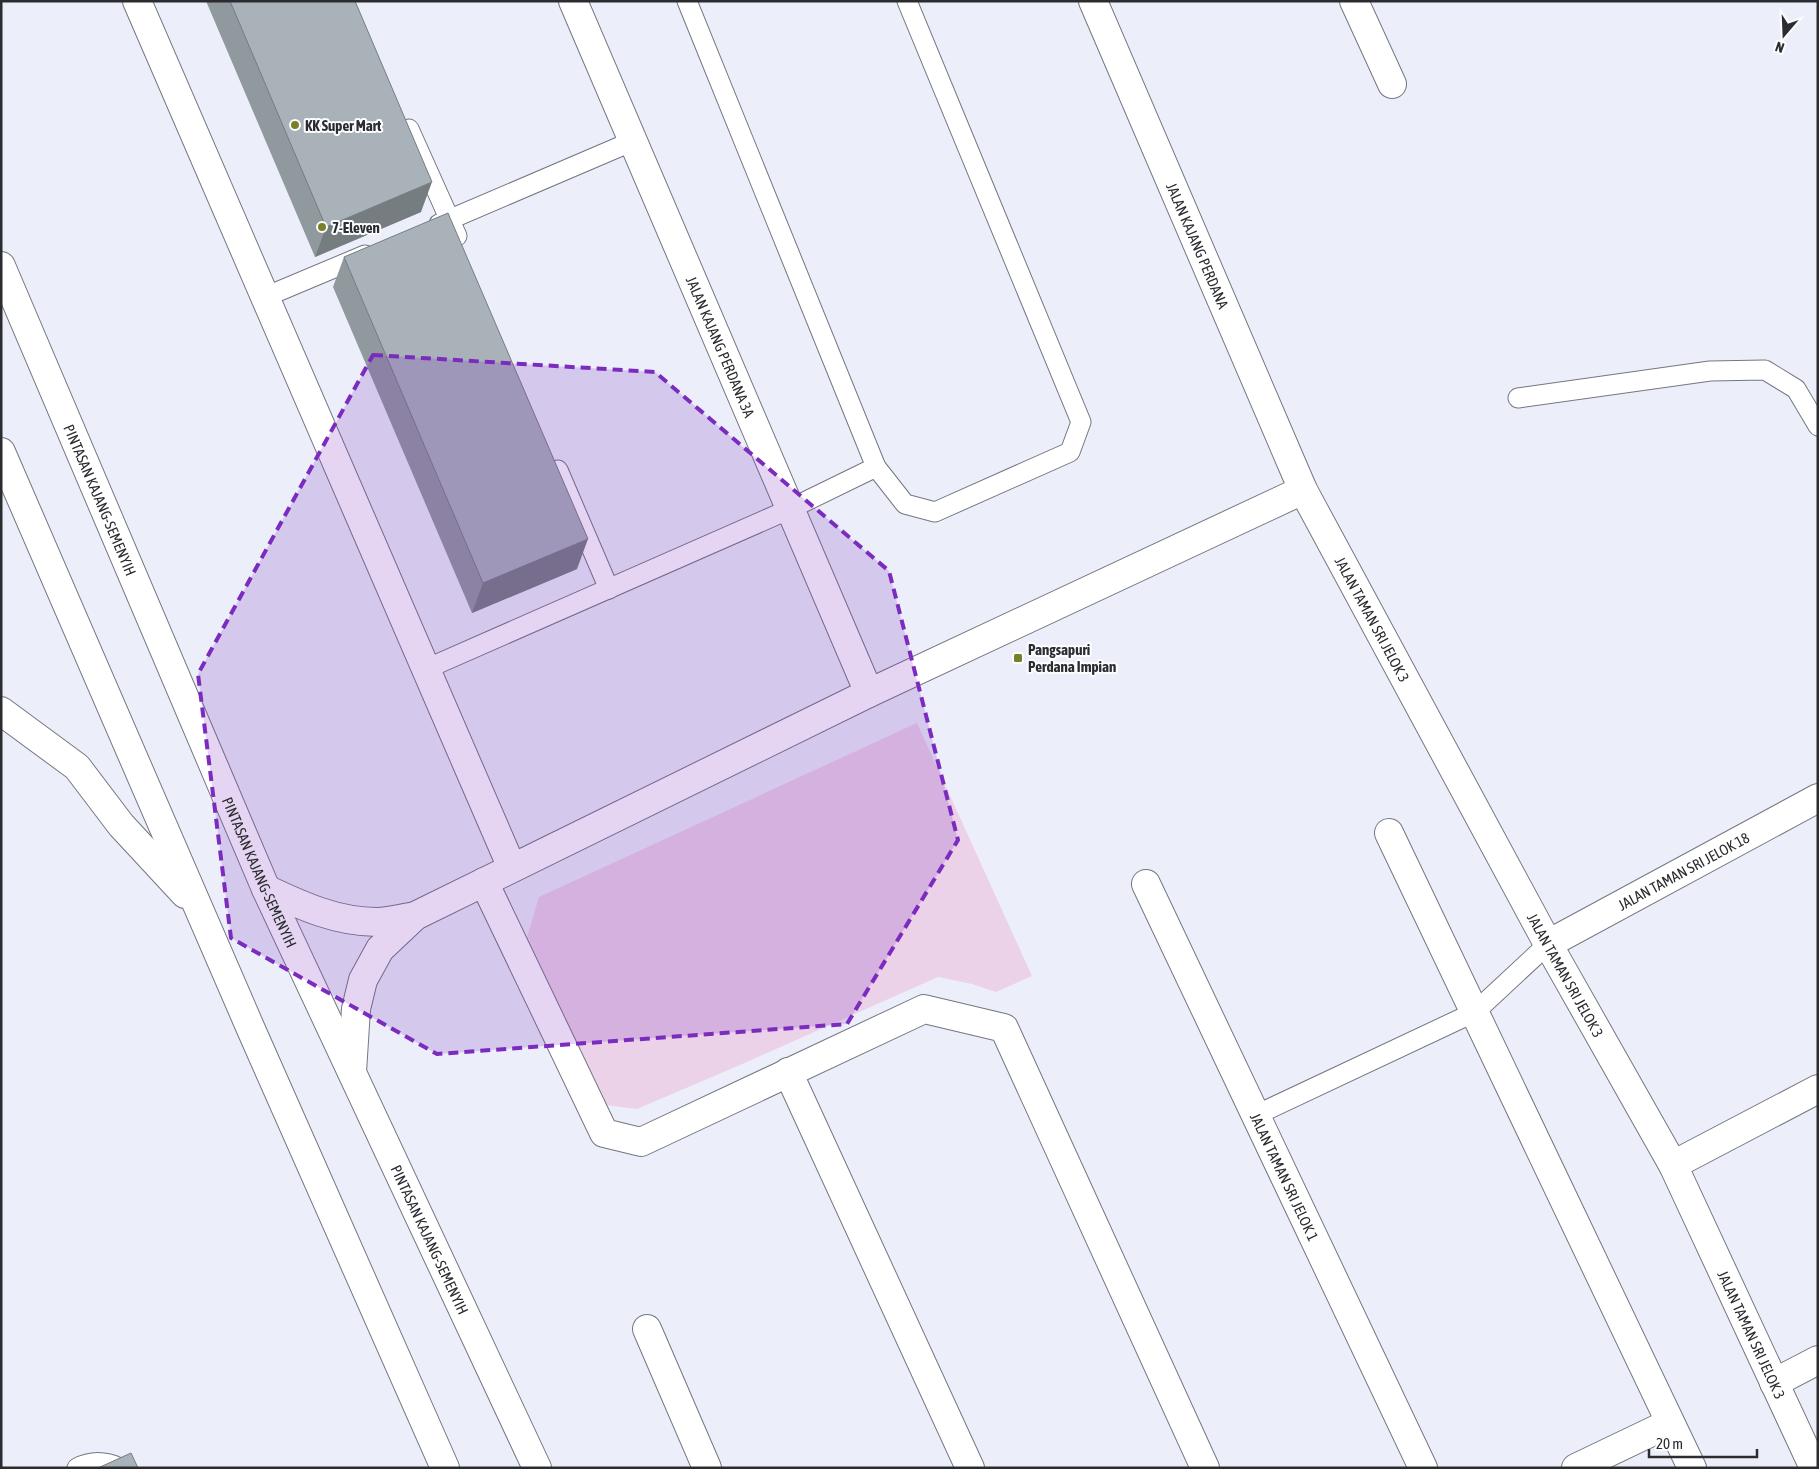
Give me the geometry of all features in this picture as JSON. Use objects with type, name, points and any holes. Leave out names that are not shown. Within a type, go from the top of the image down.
[{"type":"main road","points":[[137,1],[512,868]]},
{"type":"main road","name":"JALAN KAJANG PERDANA 3A","points":[[573,1],[869,693]]},
{"type":"main road","name":"JALAN KAJANG PERDANA","points":[[1093,1],[1303,490]]},
{"type":"main road","points":[[1354,1],[1392,84]]},
{"type":"main road","name":"PINTASAN KAJANG-SEMENYIH","points":[[1,266],[266,889],[537,1468]]},
{"type":"main road","points":[[1,452],[445,1468]]},
{"type":"main road","points":[[266,889],[304,907],[342,919],[378,922],[415,916],[869,693],[1303,490]]},
{"type":"main road","name":"JALAN TAMAN SRI JELOK 3","points":[[1303,490],[1548,944],[1673,1165],[1814,1468]]},
{"type":"main road","points":[[1,710],[77,766],[121,824],[200,910]]},
{"type":"main road","name":"JALAN TAMAN SRI JELOK 18","points":[[1548,944],[1818,798]]},
{"type":"main road","points":[[1389,833],[1692,1468]]},
{"type":"main road","points":[[484,882],[604,1133],[641,1142],[924,1009],[1004,1028],[1205,1468]]},
{"type":"main road","name":"JALAN TAMAN SRI JELOK 1","points":[[1146,884],[1424,1468]]},
{"type":"main road","points":[[352,1072],[356,1009],[363,980],[380,949],[415,916]]},
{"type":"main road","points":[[788,1072],[970,1468]]},
{"type":"main road","points":[[1673,1165],[1818,1089]]},
{"type":"main road","points":[[647,1329],[708,1468]]},
{"type":"main road","points":[[1774,1383],[1818,1360]]},
{"type":"main road","points":[[1576,1468],[1670,1423]]},
{"type":"lane","points":[[687,1],[876,467],[905,504],[935,512],[1070,452],[1081,422],[907,1]]},
{"type":"lane","points":[[400,110],[465,255]]},
{"type":"lane","points":[[423,230],[633,141]]},
{"type":"lane","points":[[265,297],[379,249]]},
{"type":"lane","points":[[1518,398],[1710,371],[1765,370],[1796,389],[1818,426]]},
{"type":"lane","points":[[551,453],[609,588]]},
{"type":"lane","points":[[426,669],[790,509],[876,467]]},
{"type":"lane","points":[[1256,1115],[1475,1012],[1548,944]]},
{"type":"lane","points":[[77,1468],[84,1464],[98,1461],[120,1468]]},
{"type":"highlighted area","points":[[373,355],[655,372],[889,571],[958,840],[847,1024],[437,1054],[231,938],[198,674]]},
{"type":"shaded area","points":[[917,723],[1032,976],[996,992],[972,984],[938,977],[637,1109],[605,1105],[525,944],[539,897]]},
{"type":"building","points":[[230,1],[355,1],[432,182],[326,227]]},
{"type":"building","points":[[448,213],[588,539],[483,583],[344,257]]},
{"type":"building","points":[[131,1453],[138,1468],[98,1468]]},
{"type":"place","name":"KK Super Mart","points":[[295,125]]},
{"type":"place","name":"7-Eleven","points":[[322,227]]},
{"type":"place","name":"Pangsapuri Perdana Impian","points":[[1018,658]]}]
